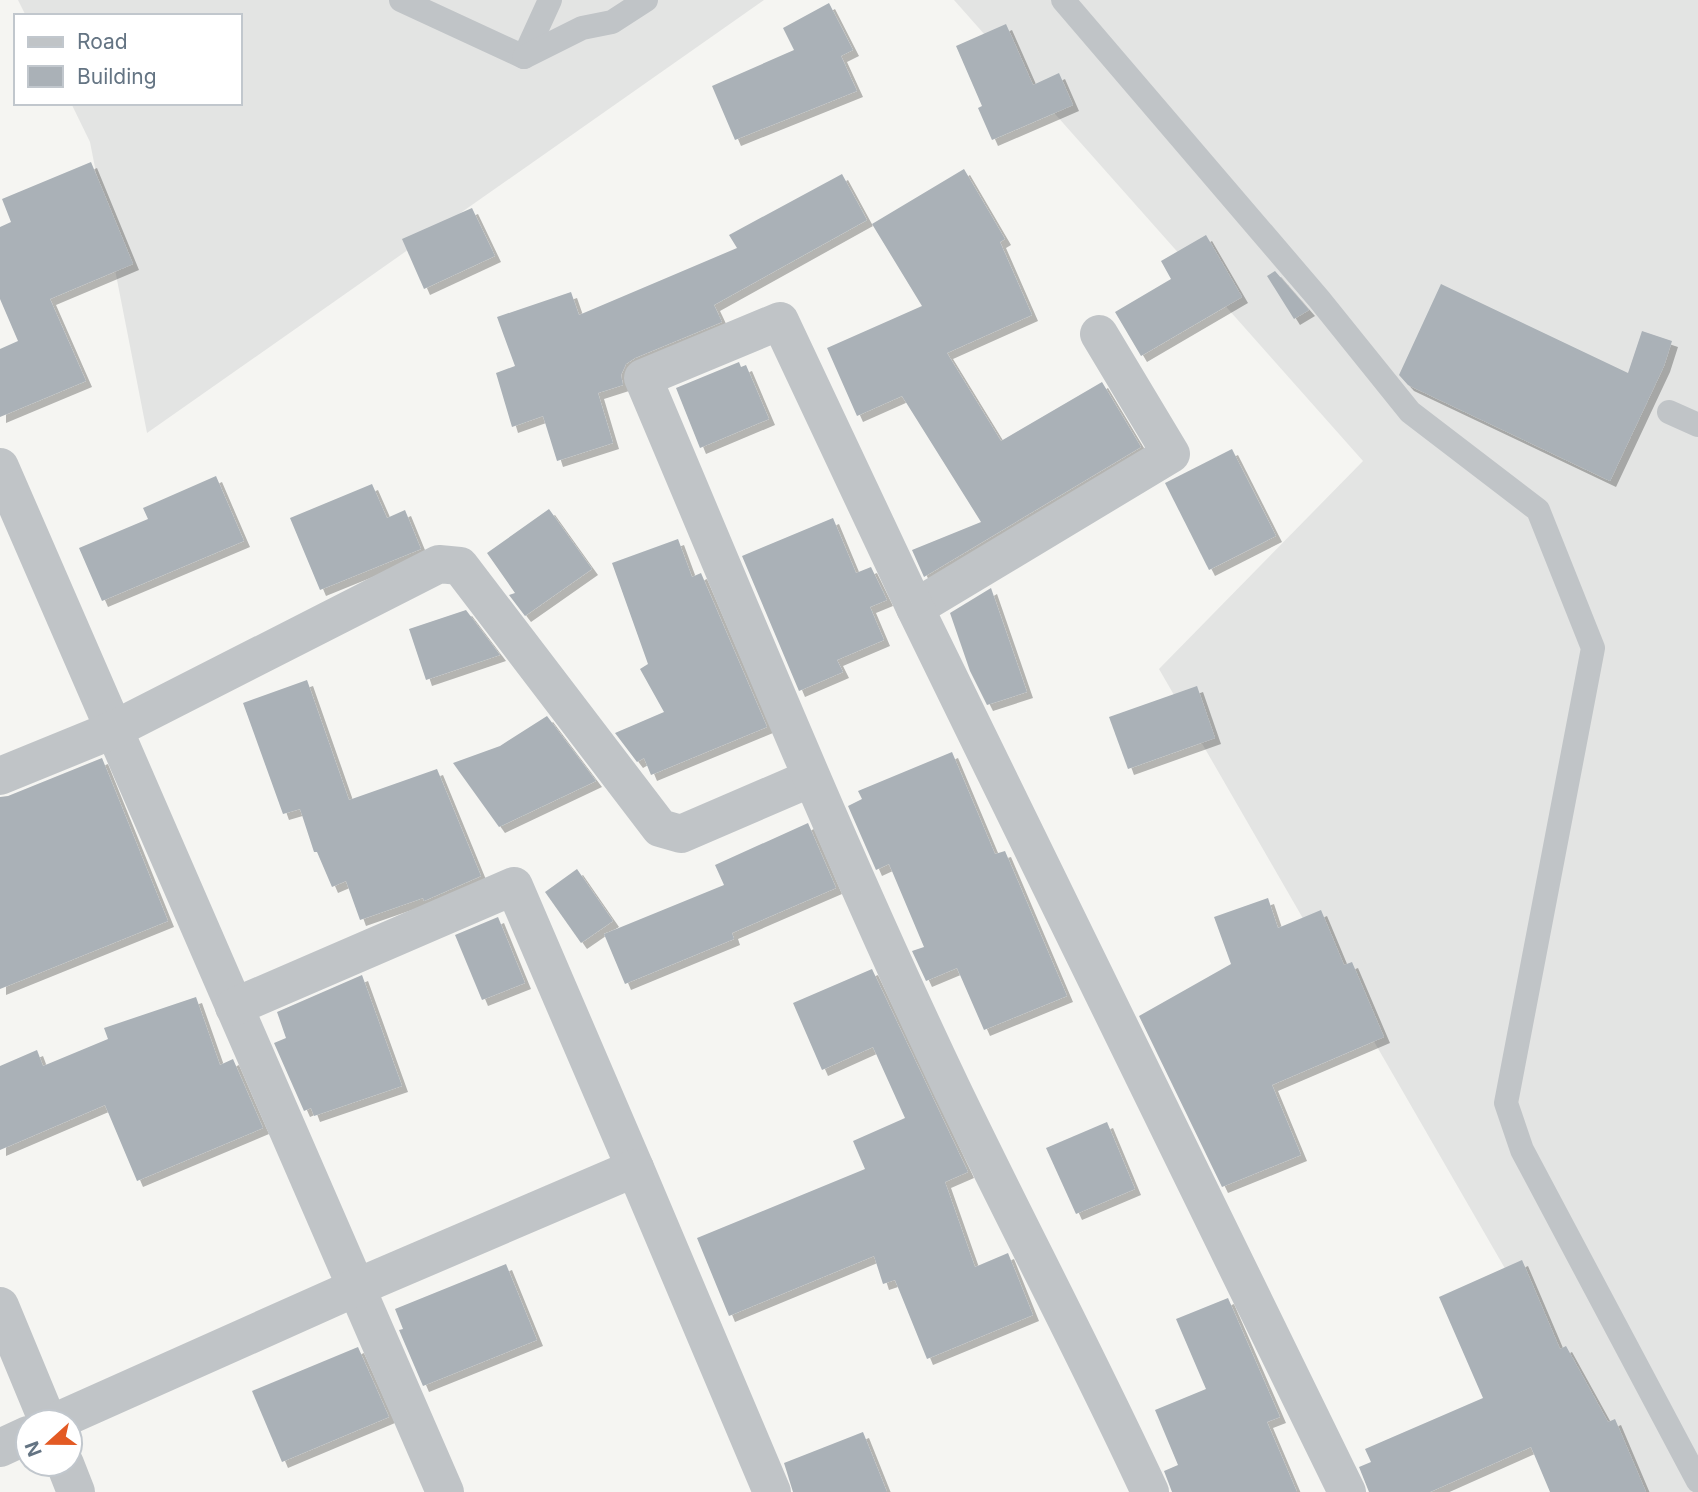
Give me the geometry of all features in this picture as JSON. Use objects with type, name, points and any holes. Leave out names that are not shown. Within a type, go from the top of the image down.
[{"type":"street","points":[[1150,1492],[1105,1395],[952,1089],[811,778],[643,378],[780,321],[915,608],[1347,1492]]},
{"type":"street","points":[[915,608],[1171,454],[1099,334]]},
{"type":"street","points":[[0,467],[445,1492]]},
{"type":"street","points":[[0,776],[115,729],[439,564],[460,566],[660,828],[681,834],[811,778]]},
{"type":"street","points":[[234,1007],[514,886],[772,1492]]},
{"type":"street","points":[[84,1409],[355,1288],[635,1168]]},
{"type":"street","points":[[0,1306],[42,1408]]},
{"type":"lane","points":[[401,0],[524,57]]},
{"type":"lane","points":[[524,57],[550,0]]},
{"type":"lane","points":[[524,57],[582,28],[612,22],[646,0]]},
{"type":"lane","points":[[1063,0],[1318,299],[1410,412],[1538,510],[1593,648],[1506,1103],[1522,1150],[1698,1480]]},
{"type":"lane","points":[[1669,412],[1698,425]]},
{"type":"shaded area","points":[[18,0],[764,0],[147,433],[90,142],[72,105],[242,105],[242,14],[25,14]]},
{"type":"shaded area","points":[[954,0],[1698,0],[1698,1492],[1634,1492],[1159,669],[1363,461]]},
{"type":"building","points":[[829,3],[853,50],[841,56],[857,91],[735,140],[712,86],[794,50],[783,28]]},
{"type":"building","points":[[1006,24],[1033,85],[1059,73],[1073,105],[992,140],[978,108],[982,106],[956,46]]},
{"type":"building","points":[[91,162],[133,264],[50,299],[86,381],[0,417],[0,349],[18,341],[0,299],[0,227],[11,222],[2,199]]},
{"type":"building","points":[[964,169],[1005,239],[1000,242],[1032,315],[947,353],[1001,441],[1102,382],[1141,447],[924,577],[912,550],[981,522],[902,396],[857,416],[827,348],[922,306],[872,224]]},
{"type":"building","points":[[842,174],[867,220],[714,305],[722,322],[626,364],[621,375],[623,385],[598,393],[613,443],[557,461],[543,416],[512,427],[496,373],[515,366],[497,317],[571,292],[579,315],[737,248],[729,235]]},
{"type":"building","points":[[472,208],[495,256],[424,289],[402,239]]},
{"type":"building","points":[[1206,235],[1242,297],[1141,356],[1115,312],[1171,279],[1161,261]]},
{"type":"building","points":[[1275,271],[1309,310],[1294,319],[1267,276]]},
{"type":"building","points":[[1441,284],[1628,373],[1642,331],[1672,341],[1664,366],[1610,481],[1408,385],[1399,375]]},
{"type":"building","points":[[739,362],[741,367],[746,365],[769,419],[700,448],[676,388]]},
{"type":"building","points":[[1232,449],[1276,536],[1209,570],[1165,483]]},
{"type":"building","points":[[216,476],[244,541],[102,601],[79,548],[148,519],[143,508]]},
{"type":"building","points":[[372,484],[387,518],[405,510],[421,549],[320,590],[290,518]]},
{"type":"building","points":[[549,509],[592,569],[525,616],[509,595],[515,593],[487,553]]},
{"type":"building","points":[[833,518],[856,573],[871,567],[887,600],[870,607],[884,640],[837,660],[843,672],[799,691],[742,556]]},
{"type":"building","points":[[678,539],[692,577],[701,573],[767,727],[651,775],[644,758],[637,762],[615,733],[664,712],[640,669],[648,664],[612,563]]},
{"type":"building","points":[[991,588],[1027,692],[987,705],[970,671],[950,613]]},
{"type":"building","points":[[466,610],[500,655],[426,680],[409,629]]},
{"type":"building","points":[[307,680],[349,800],[437,769],[481,876],[424,901],[423,898],[360,920],[346,881],[332,887],[317,852],[314,852],[300,809],[283,814],[243,703]]},
{"type":"building","points":[[1197,686],[1215,738],[1128,769],[1109,717]]},
{"type":"building","points":[[547,716],[596,781],[499,827],[453,763],[500,746]]},
{"type":"building","points":[[952,752],[995,854],[1005,851],[1067,996],[984,1030],[957,968],[926,981],[912,951],[924,947],[889,864],[876,870],[848,806],[862,799],[858,791]]},
{"type":"building","points":[[102,758],[168,921],[0,989],[0,797]]},
{"type":"building","points":[[808,823],[836,888],[732,933],[734,939],[625,984],[604,934],[724,885],[715,865]]},
{"type":"building","points":[[577,869],[613,921],[581,943],[545,892]]},
{"type":"building","points":[[1268,898],[1278,928],[1321,910],[1344,965],[1352,962],[1384,1037],[1272,1085],[1301,1155],[1222,1187],[1139,1016],[1231,964],[1214,917]]},
{"type":"building","points":[[498,917],[525,983],[482,1000],[455,935]]},
{"type":"building","points":[[872,969],[968,1172],[945,1182],[975,1267],[1008,1253],[1033,1315],[927,1359],[895,1280],[883,1284],[874,1256],[729,1316],[697,1238],[865,1169],[853,1141],[905,1118],[873,1047],[822,1070],[793,1003]]},
{"type":"building","points":[[362,975],[402,1086],[314,1116],[311,1108],[304,1111],[274,1043],[286,1038],[277,1012]]},
{"type":"building","points":[[196,997],[220,1065],[233,1059],[263,1128],[137,1181],[105,1105],[0,1150],[0,1066],[37,1050],[43,1066],[108,1039],[104,1028]]},
{"type":"building","points":[[1107,1122],[1135,1189],[1076,1214],[1046,1148]]},
{"type":"building","points":[[1522,1260],[1560,1349],[1566,1346],[1608,1422],[1615,1419],[1646,1492],[1550,1492],[1531,1447],[1430,1492],[1369,1492],[1359,1467],[1371,1462],[1365,1449],[1483,1398],[1439,1297]]},
{"type":"building","points":[[506,1264],[537,1340],[423,1386],[399,1330],[403,1329],[395,1309]]},
{"type":"building","points":[[1228,1298],[1280,1417],[1267,1422],[1297,1492],[1172,1492],[1164,1471],[1178,1465],[1155,1410],[1206,1389],[1176,1319]]},
{"type":"building","points":[[358,1347],[389,1417],[282,1462],[252,1391]]},
{"type":"building","points":[[863,1432],[887,1492],[793,1492],[784,1463]]}]
